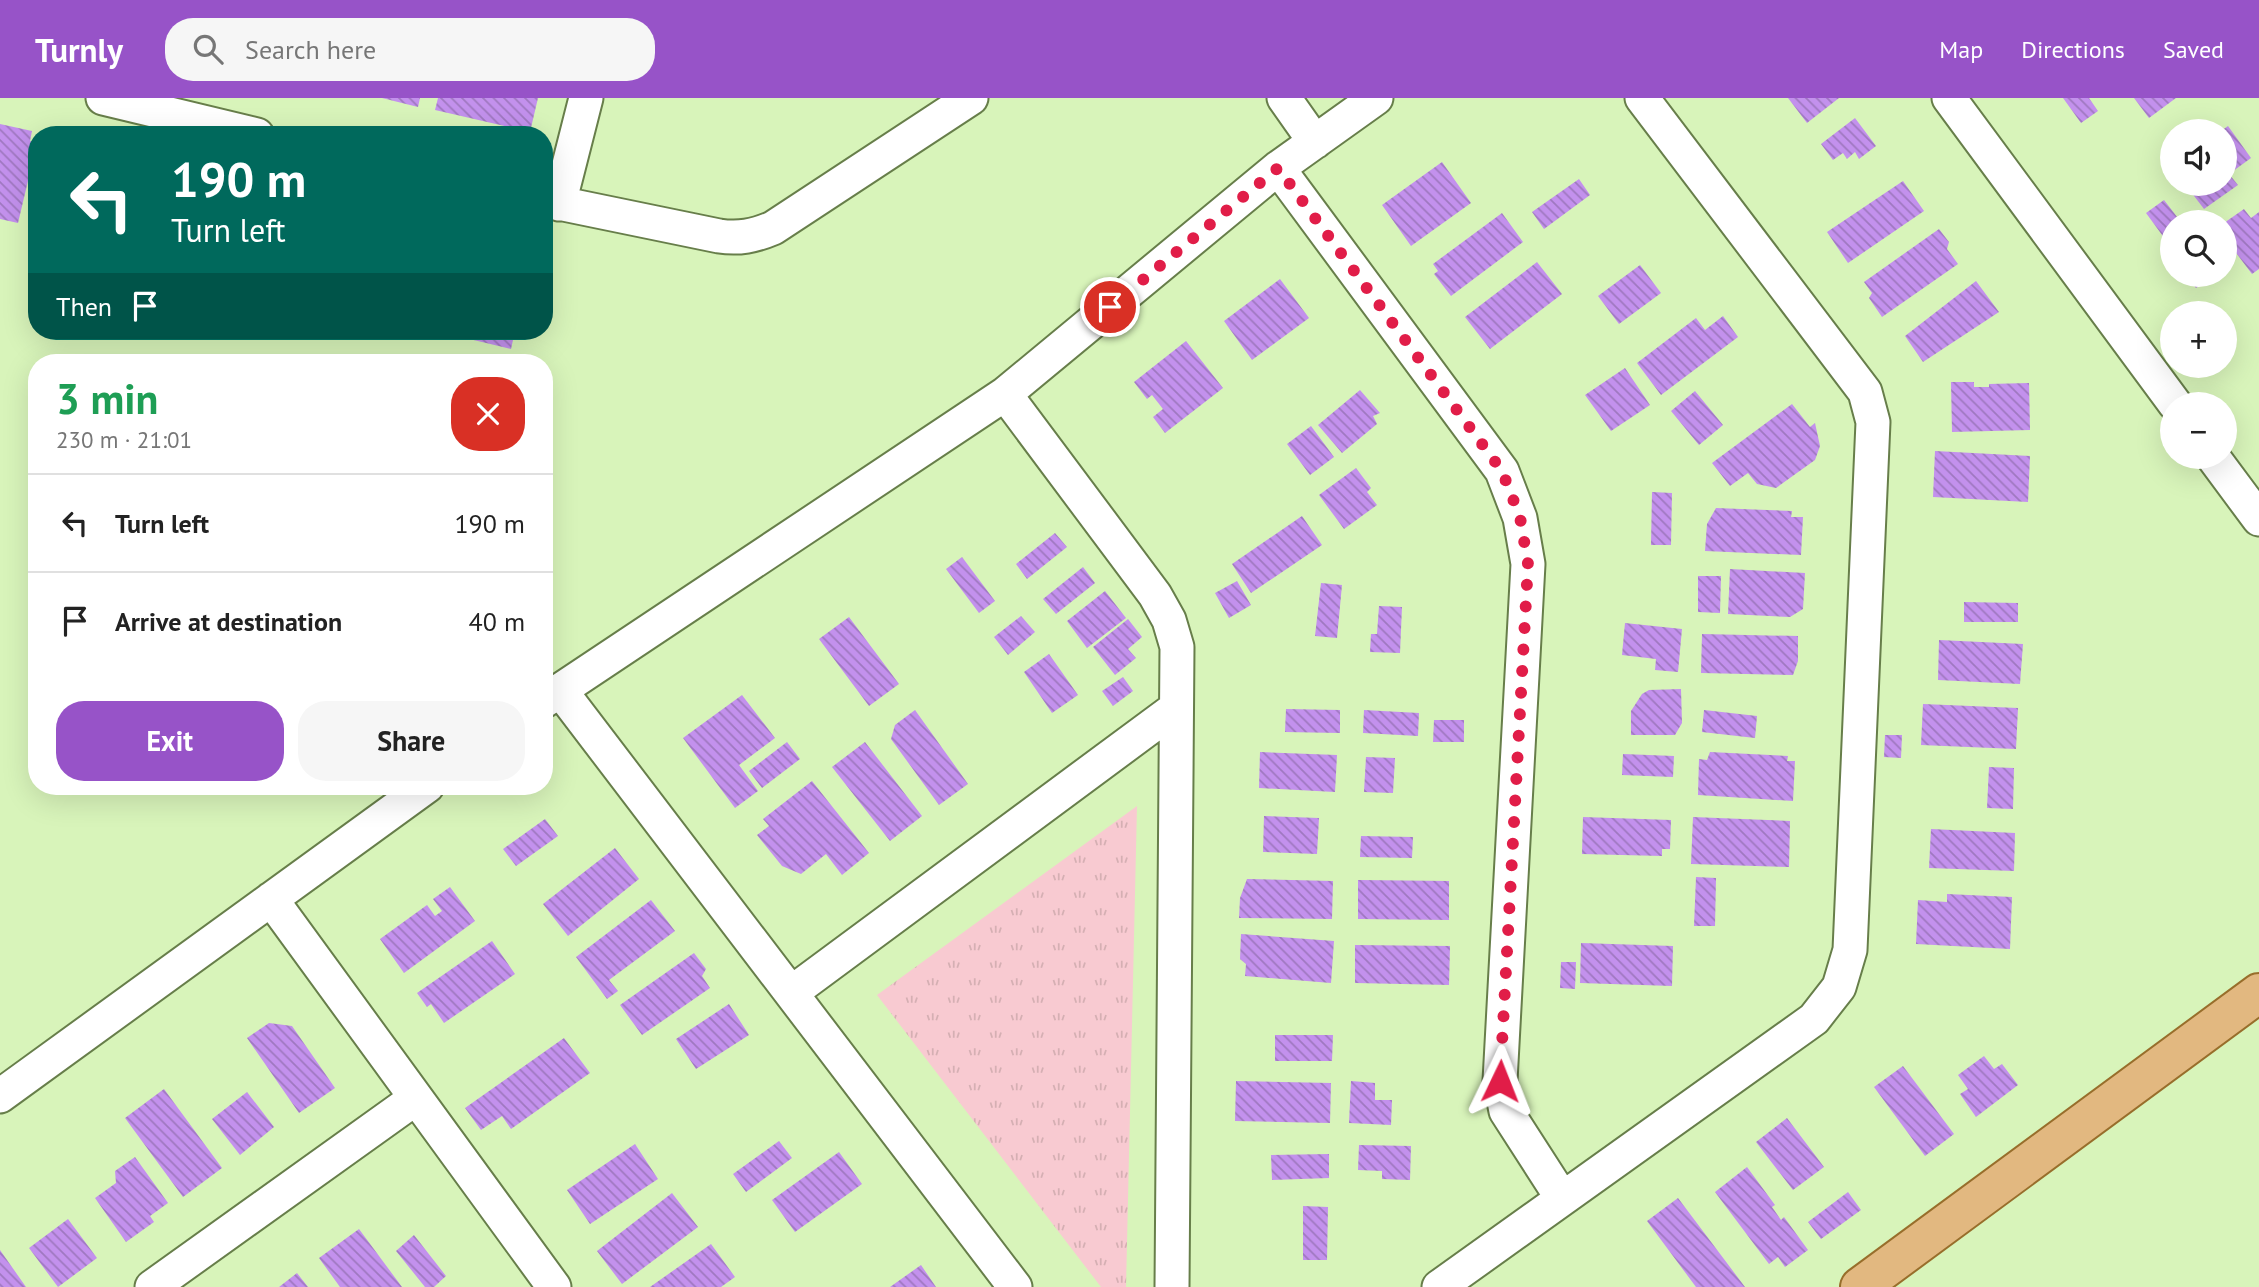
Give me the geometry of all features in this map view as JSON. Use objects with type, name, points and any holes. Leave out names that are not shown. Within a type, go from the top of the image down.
[{"type":"main road","points":[[1860,1287],[2259,993]]},
{"type":"street","points":[[103,98],[227,113],[245,126]]},
{"type":"street","points":[[553,199],[586,98]]},
{"type":"street","points":[[553,202],[719,236],[737,238],[758,234],[773,228],[971,98]]},
{"type":"street","points":[[1284,98],[1315,142]]},
{"type":"street","points":[[553,695],[1005,394],[1278,168],[1376,98]]},
{"type":"street","points":[[1439,1287],[1814,1018],[1839,987],[1850,950],[1873,422],[1865,392],[1642,98]]},
{"type":"street","points":[[1950,98],[2166,392]]},
{"type":"street","points":[[1278,168],[1502,471],[1520,517],[1528,564],[1500,1081],[1506,1111],[1562,1198]]},
{"type":"street","points":[[1005,394],[1155,595],[1169,620],[1177,647],[1172,1287]]},
{"type":"street","points":[[2222,469],[2259,519]]},
{"type":"street","points":[[553,697],[791,993],[1014,1287]]},
{"type":"street","points":[[791,993],[1176,708]]},
{"type":"street","points":[[0,1096],[415,795]]},
{"type":"street","points":[[271,899],[554,1287]]},
{"type":"street","points":[[152,1287],[416,1098]]},
{"type":"green space","points":[[1137,806],[1126,1287],[1101,1287],[877,995]]},
{"type":"building","points":[[382,98],[420,98],[418,107]]},
{"type":"building","points":[[438,98],[538,98],[531,126],[504,126],[435,110]]},
{"type":"building","points":[[1788,98],[1839,98],[1807,123]]},
{"type":"building","points":[[2063,98],[2089,98],[2098,111],[2081,123]]},
{"type":"building","points":[[2134,98],[2176,98],[2149,118]]},
{"type":"building","points":[[1855,118],[1876,146],[1859,159],[1855,152],[1847,159],[1843,153],[1833,160],[1821,144]]},
{"type":"building","points":[[0,124],[28,130],[28,181],[18,223],[0,219]]},
{"type":"building","points":[[2237,139],[2251,158],[2237,168]]},
{"type":"building","points":[[1442,162],[1471,203],[1411,246],[1382,205]]},
{"type":"building","points":[[1579,179],[1590,195],[1544,229],[1532,212]]},
{"type":"building","points":[[1903,181],[1924,211],[1848,263],[1827,232]]},
{"type":"building","points":[[2194,196],[2222,196],[2204,209]]},
{"type":"building","points":[[2164,200],[2172,210],[2160,210],[2160,232],[2146,213]]},
{"type":"building","points":[[2244,209],[2251,218],[2259,212],[2259,269],[2252,274],[2237,254],[2237,214]]},
{"type":"building","points":[[1502,213],[1523,242],[1451,296],[1434,274],[1438,271],[1433,264]]},
{"type":"building","points":[[1939,229],[1949,242],[1947,249],[1958,264],[1882,317],[1869,298],[1872,293],[1864,282]]},
{"type":"building","points":[[1537,262],[1562,294],[1490,349],[1465,317]]},
{"type":"building","points":[[1640,265],[1661,293],[1619,324],[1598,296]]},
{"type":"building","points":[[1280,279],[1309,318],[1252,360],[1224,321]]},
{"type":"building","points":[[1976,281],[1999,312],[1923,362],[1905,336]]},
{"type":"building","points":[[1723,316],[1738,337],[1661,395],[1637,363],[1696,318],[1705,330]]},
{"type":"building","points":[[474,340],[513,340],[511,349]]},
{"type":"building","points":[[1186,341],[1223,388],[1165,433],[1153,417],[1163,409],[1152,395],[1147,399],[1134,382]]},
{"type":"building","points":[[1625,368],[1650,405],[1611,431],[1585,395]]},
{"type":"building","points":[[1951,382],[1974,382],[1974,387],[2029,383],[2030,430],[1952,432]]},
{"type":"building","points":[[1360,390],[1380,413],[1373,416],[1377,424],[1342,453],[1318,425]]},
{"type":"building","points":[[1695,391],[1723,425],[1699,445],[1671,411]]},
{"type":"building","points":[[1792,404],[1810,427],[1815,423],[1820,446],[1815,460],[1776,488],[1757,484],[1748,473],[1730,486],[1712,463]]},
{"type":"building","points":[[1311,426],[1334,457],[1310,475],[1287,444]]},
{"type":"building","points":[[1935,451],[2030,456],[2028,502],[1933,497]]},
{"type":"building","points":[[1356,468],[1371,488],[1367,492],[1377,505],[1344,529],[1319,495]]},
{"type":"building","points":[[1652,492],[1672,493],[1671,545],[1651,545]]},
{"type":"building","points":[[1716,508],[1792,511],[1791,517],[1803,517],[1801,555],[1705,551],[1707,524]]},
{"type":"building","points":[[1302,516],[1322,545],[1251,593],[1232,564]]},
{"type":"building","points":[[1055,533],[1067,547],[1027,579],[1016,564]]},
{"type":"building","points":[[962,557],[995,601],[979,613],[946,569]]},
{"type":"building","points":[[1083,567],[1095,583],[1056,614],[1043,599]]},
{"type":"building","points":[[1730,569],[1805,573],[1803,609],[1790,617],[1728,614]]},
{"type":"building","points":[[1698,576],[1721,576],[1720,613],[1698,612]]},
{"type":"building","points":[[1237,581],[1251,605],[1229,618],[1215,593]]},
{"type":"building","points":[[1321,583],[1342,585],[1337,638],[1315,636]]},
{"type":"building","points":[[1105,591],[1126,618],[1087,648],[1067,621]]},
{"type":"building","points":[[1964,602],[2018,603],[2018,622],[1964,622]]},
{"type":"building","points":[[1379,606],[1402,607],[1400,653],[1370,652],[1371,634],[1377,634]]},
{"type":"building","points":[[1021,616],[1035,632],[1008,655],[994,637]]},
{"type":"building","points":[[849,617],[899,684],[869,706],[819,639]]},
{"type":"building","points":[[1128,619],[1142,637],[1128,649],[1136,658],[1115,675],[1093,647]]},
{"type":"building","points":[[1625,623],[1682,629],[1678,672],[1655,670],[1656,659],[1622,655]]},
{"type":"building","points":[[1702,634],[1798,636],[1798,661],[1793,675],[1701,673]]},
{"type":"building","points":[[1939,640],[2023,644],[2020,684],[1938,680]]},
{"type":"building","points":[[1049,654],[1078,695],[1052,713],[1024,672]]},
{"type":"building","points":[[1123,677],[1133,691],[1113,706],[1102,691]]},
{"type":"building","points":[[1681,689],[1682,723],[1675,735],[1631,735],[1631,711],[1642,694],[1649,690]]},
{"type":"building","points":[[742,695],[775,738],[739,765],[758,791],[735,808],[683,738]]},
{"type":"building","points":[[1923,704],[2018,708],[2016,749],[1921,745]]},
{"type":"building","points":[[1286,709],[1340,710],[1340,733],[1285,732]]},
{"type":"building","points":[[915,710],[968,784],[939,805],[891,739],[895,725]]},
{"type":"building","points":[[1364,710],[1419,713],[1418,736],[1363,733]]},
{"type":"building","points":[[1704,710],[1757,716],[1755,738],[1702,732]]},
{"type":"building","points":[[1434,720],[1464,720],[1464,742],[1433,742]]},
{"type":"building","points":[[1885,735],[1902,735],[1901,758],[1884,757]]},
{"type":"building","points":[[787,742],[800,759],[762,788],[749,771]]},
{"type":"building","points":[[865,742],[922,816],[890,841],[832,767]]},
{"type":"building","points":[[1260,752],[1337,755],[1335,792],[1259,788]]},
{"type":"building","points":[[1710,752],[1788,756],[1787,761],[1795,761],[1793,801],[1698,795],[1699,759],[1707,760]]},
{"type":"building","points":[[1623,754],[1674,756],[1673,777],[1622,775]]},
{"type":"building","points":[[1366,757],[1395,758],[1393,793],[1364,792]]},
{"type":"building","points":[[1989,767],[2014,768],[2013,809],[1987,808]]},
{"type":"building","points":[[812,781],[869,853],[842,875],[826,854],[801,874],[782,866],[757,835],[769,826],[763,819]]},
{"type":"building","points":[[1264,816],[1319,818],[1317,854],[1263,852]]},
{"type":"building","points":[[1583,817],[1671,820],[1670,849],[1662,849],[1662,856],[1582,854]]},
{"type":"building","points":[[1693,817],[1790,821],[1789,867],[1691,864]]},
{"type":"building","points":[[545,819],[558,836],[516,866],[503,849]]},
{"type":"building","points":[[1931,829],[2015,833],[2014,871],[1929,868]]},
{"type":"building","points":[[1361,836],[1413,837],[1412,858],[1360,857]]},
{"type":"building","points":[[615,848],[639,879],[568,936],[543,904]]},
{"type":"building","points":[[1696,877],[1716,878],[1715,926],[1694,926]]},
{"type":"building","points":[[1247,879],[1333,881],[1332,919],[1239,918],[1240,898]]},
{"type":"building","points":[[1358,880],[1449,881],[1449,920],[1358,919]]},
{"type":"building","points":[[450,887],[475,921],[404,973],[380,939],[427,905],[435,916],[442,911],[433,899]]},
{"type":"building","points":[[1947,894],[2012,897],[2010,949],[1916,944],[1918,900],[1947,902]]},
{"type":"building","points":[[651,900],[675,931],[609,980],[618,991],[607,999],[576,957]]},
{"type":"building","points":[[1241,934],[1334,941],[1331,983],[1245,976],[1246,964],[1240,959]]},
{"type":"building","points":[[492,941],[515,974],[444,1023],[431,1004],[427,1007],[417,993]]},
{"type":"building","points":[[1581,943],[1673,946],[1672,986],[1580,983]]},
{"type":"building","points":[[1355,945],[1450,946],[1449,985],[1355,983]]},
{"type":"building","points":[[694,953],[706,969],[702,976],[710,988],[642,1035],[620,1005]]},
{"type":"building","points":[[1561,962],[1576,962],[1575,989],[1560,988]]},
{"type":"building","points":[[729,1004],[749,1035],[696,1069],[676,1039]]},
{"type":"building","points":[[269,1023],[292,1026],[335,1088],[299,1113],[247,1038]]},
{"type":"building","points":[[1275,1035],[1333,1035],[1332,1061],[1275,1061]]},
{"type":"building","points":[[564,1038],[590,1073],[511,1129],[502,1116],[481,1130],[465,1108]]},
{"type":"building","points":[[1984,1056],[1994,1069],[2002,1064],[2018,1085],[1976,1117],[1960,1094],[1968,1089],[1958,1075]]},
{"type":"building","points":[[1903,1066],[1954,1134],[1925,1156],[1874,1087]]},
{"type":"building","points":[[1236,1081],[1331,1083],[1330,1123],[1235,1121]]},
{"type":"building","points":[[1351,1081],[1375,1083],[1375,1100],[1392,1100],[1391,1125],[1349,1123]]},
{"type":"building","points":[[164,1089],[222,1168],[183,1197],[125,1118]]},
{"type":"building","points":[[247,1092],[274,1127],[240,1155],[212,1119]]},
{"type":"building","points":[[1787,1118],[1824,1167],[1793,1190],[1756,1142]]},
{"type":"building","points":[[779,1141],[792,1158],[746,1192],[733,1174]]},
{"type":"building","points":[[635,1144],[658,1179],[590,1224],[567,1190]]},
{"type":"building","points":[[1359,1145],[1411,1146],[1410,1180],[1382,1179],[1382,1171],[1358,1170]]},
{"type":"building","points":[[839,1152],[862,1184],[795,1232],[772,1200]]},
{"type":"building","points":[[1329,1154],[1329,1178],[1272,1180],[1271,1155]]},
{"type":"building","points":[[135,1157],[168,1203],[150,1216],[154,1222],[126,1242],[95,1198],[116,1183],[115,1171]]},
{"type":"building","points":[[1747,1167],[1775,1205],[1772,1207],[1781,1220],[1784,1217],[1808,1250],[1785,1267],[1778,1257],[1769,1264],[1715,1192]]},
{"type":"building","points":[[1848,1192],[1861,1210],[1821,1239],[1808,1222]]},
{"type":"building","points":[[672,1193],[698,1227],[622,1284],[597,1251]]},
{"type":"building","points":[[1678,1198],[1745,1287],[1696,1287],[1647,1221]]},
{"type":"building","points":[[1303,1206],[1328,1207],[1327,1260],[1303,1260]]},
{"type":"building","points":[[68,1219],[97,1258],[58,1287],[29,1248]]},
{"type":"building","points":[[359,1229],[402,1287],[340,1287],[319,1258]]},
{"type":"building","points":[[414,1235],[446,1276],[434,1287],[425,1287],[396,1251]]},
{"type":"building","points":[[711,1244],[735,1277],[721,1287],[650,1287]]},
{"type":"building","points":[[0,1250],[26,1287],[0,1287]]},
{"type":"building","points":[[921,1265],[936,1287],[890,1287]]},
{"type":"building","points":[[297,1273],[308,1287],[279,1287]]},
{"type":"route","points":[[1110,307],[1278,168],[1502,471],[1520,517],[1528,564],[1500,1081]]}]
